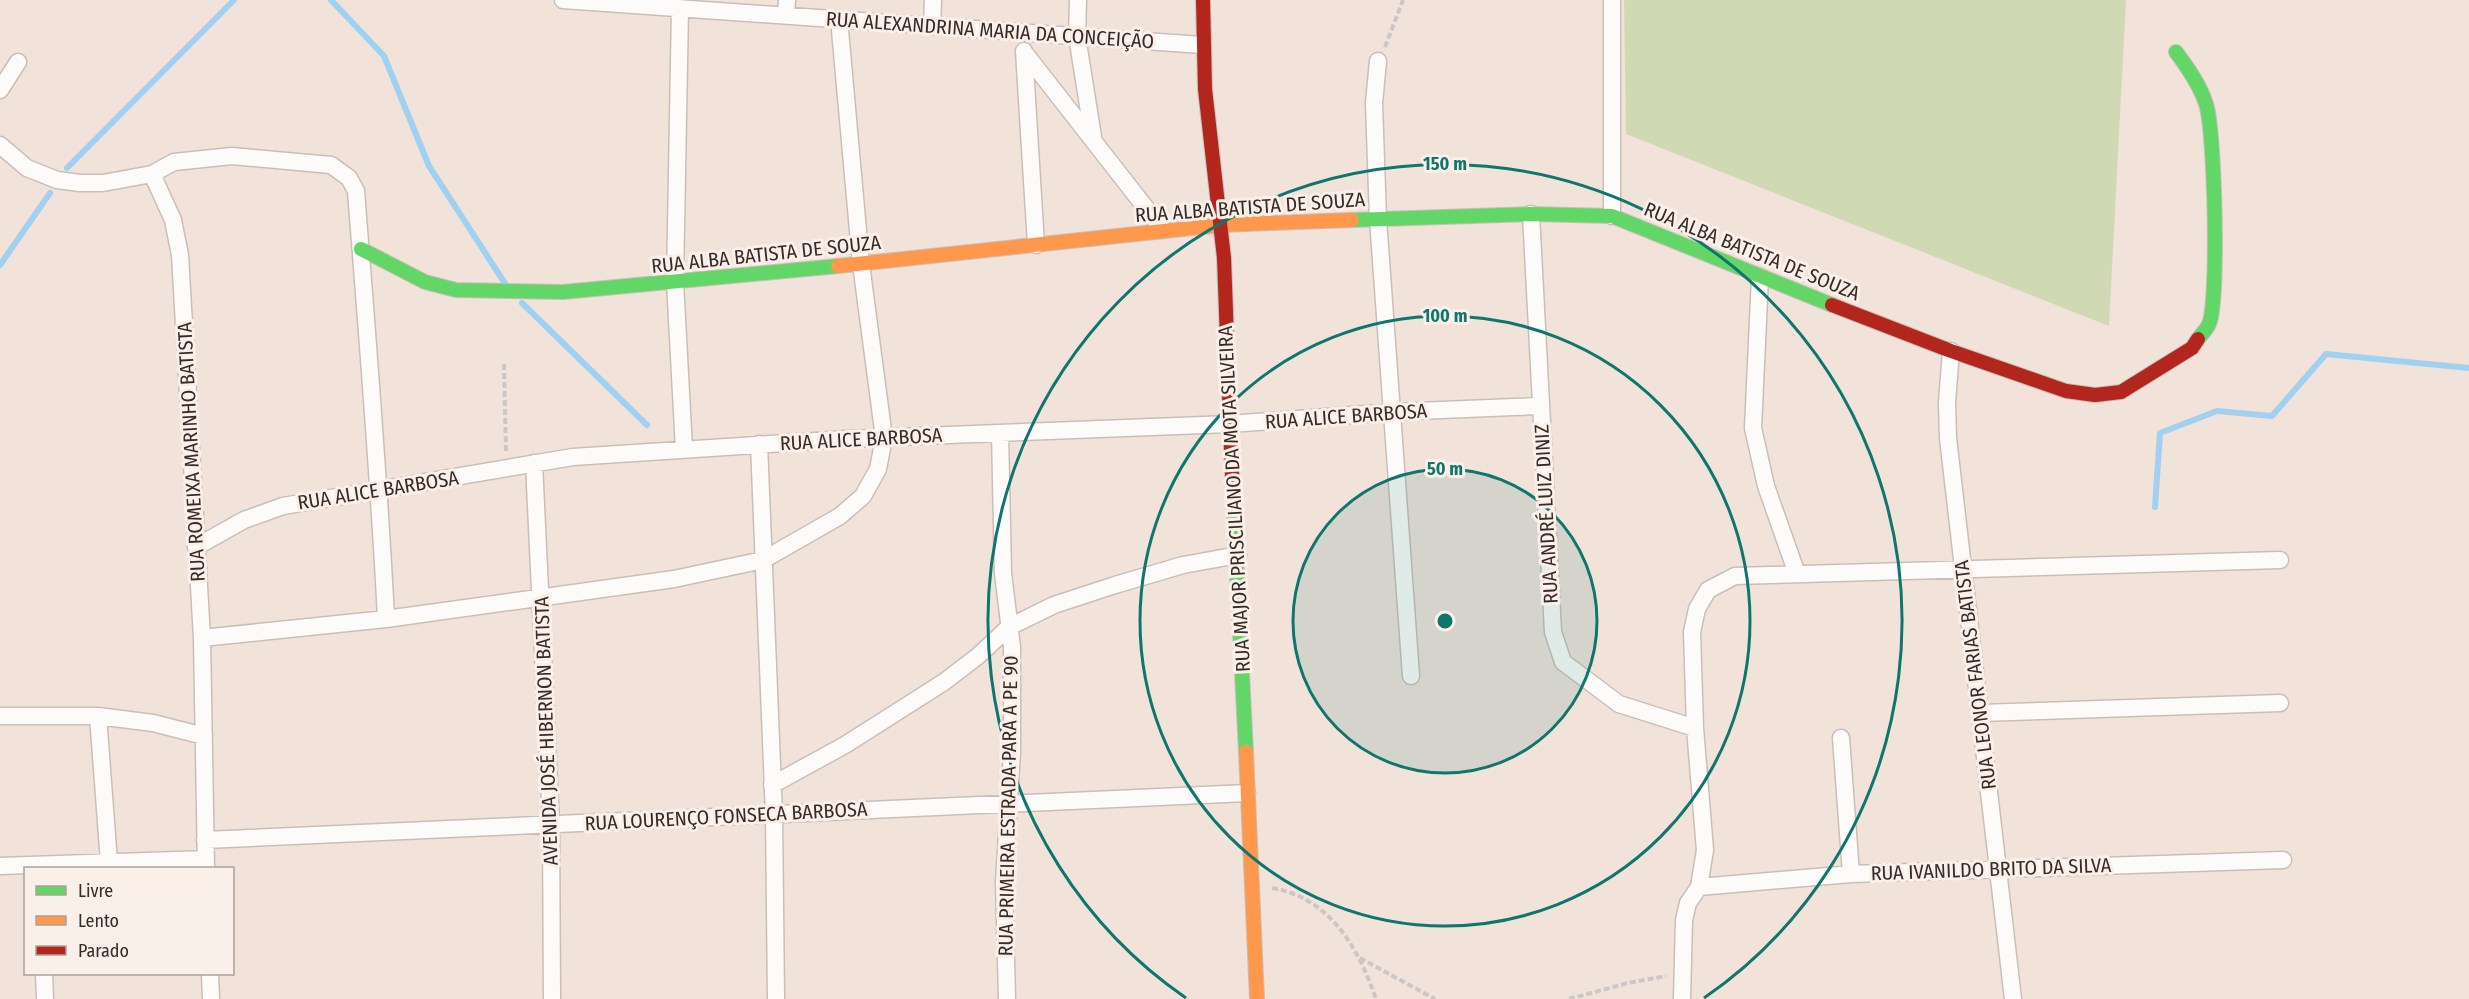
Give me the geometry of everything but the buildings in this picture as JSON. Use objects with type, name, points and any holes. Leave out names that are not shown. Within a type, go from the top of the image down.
[{"type":"street","name":"RUA ALEXANDRINA MARIA DA CONCEIÇÃO","points":[[563,0],[631,2],[680,8],[786,8],[839,19],[1202,45]]},
{"type":"street","points":[[932,26],[933,0]]},
{"type":"street","points":[[1078,0],[1077,36],[1093,138]]},
{"type":"street","name":"RUA MAJOR PRISCILIANO DA MOTA SILVEIRA","points":[[1203,0],[1202,45],[1224,258],[1229,424],[1238,555],[1246,793],[1257,999]]},
{"type":"street","points":[[1612,0],[1612,216]]},
{"type":"street","points":[[680,8],[675,282],[684,449]]},
{"type":"street","points":[[202,638],[386,619],[623,589],[764,560],[840,516],[863,496],[878,469],[884,438],[861,264],[839,19]]},
{"type":"street","points":[[1022,33],[1036,245]]},
{"type":"street","points":[[1024,52],[1163,230]]},
{"type":"street","name":"RUA ALBA BATISTA DE SOUZA","points":[[361,249],[425,282],[456,290],[563,292],[861,264],[1220,225],[1531,214],[1612,216],[1760,277],[1951,351],[2066,391],[2095,395],[2121,392],[2192,348],[2209,324],[2214,293],[2212,143],[2206,105],[2191,72],[2176,52]]},
{"type":"street","points":[[1378,61],[1374,103],[1378,219],[1411,676]]},
{"type":"street","points":[[0,90],[18,62]]},
{"type":"street","points":[[0,145],[27,168],[57,180],[80,183],[103,183],[152,174],[174,162],[232,156],[331,165],[349,178],[356,191],[361,249],[370,398],[380,489],[386,619]]},
{"type":"street","name":"RUA ROMEIXA MARINHO BATISTA","points":[[152,174],[173,220],[180,255],[202,638],[206,864]]},
{"type":"street","name":"RUA ANDRÉ LUIZ DINIZ","points":[[1531,214],[1539,406],[1553,632],[1563,662],[1619,704],[1695,729]]},
{"type":"street","points":[[1760,277],[1752,428],[1766,486],[1797,574]]},
{"type":"street","name":"RUA LEONOR FARIAS BATISTA","points":[[1951,351],[1947,402],[1948,438],[2013,999]]},
{"type":"street","name":"RUA ALICE BARBOSA","points":[[196,548],[244,520],[283,506],[534,462],[759,444],[1229,424],[1393,412],[1539,406]]},
{"type":"street","name":"RUA PRIMEIRA ESTRADA PARA A PE 90","points":[[1000,433],[1003,573],[1009,627],[1012,752],[1004,882],[1007,999]]},
{"type":"street","points":[[759,444],[774,814],[776,999]]},
{"type":"street","name":"AVENIDA JOSÉ HIBERNON BATISTA","points":[[534,462],[551,824],[552,999]]},
{"type":"street","points":[[772,785],[845,745],[944,682],[978,656],[1009,627],[1054,605],[1115,585],[1183,565],[1238,555]]},
{"type":"street","points":[[1682,999],[1684,920],[1688,903],[1699,887],[1705,850],[1695,729],[1692,632],[1697,609],[1708,590],[1735,576],[2280,560]]},
{"type":"street","points":[[1980,713],[2280,703]]},
{"type":"street","points":[[0,716],[98,716],[153,723],[204,736]]},
{"type":"street","points":[[98,716],[109,862]]},
{"type":"street","points":[[1841,738],[1851,874]]},
{"type":"street","name":"RUA LOURENÇO FONSECA BARBOSA","points":[[205,840],[1246,793]]},
{"type":"street","name":"RUA IVANILDO BRITO DA SILVA","points":[[1699,887],[1851,874],[2283,860]]},
{"type":"street","points":[[0,866],[109,862],[206,864]]},
{"type":"street","points":[[44,975],[45,999]]},
{"type":"street","points":[[210,975],[211,999]]},
{"type":"path","points":[[1378,61],[1403,0]]},
{"type":"path","points":[[504,364],[507,468]]},
{"type":"path","points":[[1251,885],[1291,891],[1324,910],[1344,932],[1360,958],[1376,999]]},
{"type":"path","points":[[1360,958],[1435,999]]},
{"type":"path","points":[[1569,999],[1628,983],[1682,973]]},
{"type":"green space","points":[[1624,0],[2126,0],[2109,326],[1626,134]]},
{"type":"waterway","points":[[67,168],[234,0]]},
{"type":"waterway","points":[[331,0],[384,56],[429,166],[506,285]]},
{"type":"waterway","points":[[0,265],[50,193]]},
{"type":"waterway","points":[[522,303],[647,425]]},
{"type":"waterway","points":[[2155,507],[2160,433],[2217,411],[2272,416],[2326,354],[2469,368]]},
{"type":"traffic: fast","points":[[2176,52],[2193,77],[2206,104],[2212,146],[2215,215],[2214,283],[2209,324],[2198,339]]},
{"type":"traffic: fast","points":[[1352,220],[1531,214],[1612,216],[1832,305]]},
{"type":"traffic: fast","points":[[361,249],[425,282],[456,290],[563,292],[838,266]]},
{"type":"traffic: fast","points":[[1232,475],[1246,752]]},
{"type":"traffic: slow","points":[[838,266],[1220,225],[1352,220]]},
{"type":"traffic: slow","points":[[1246,752],[1257,999]]},
{"type":"traffic: jam","points":[[1203,0],[1205,89],[1224,258],[1232,475]]},
{"type":"traffic: jam","points":[[1832,305],[1951,351],[2066,391],[2095,395],[2121,392],[2192,348],[2198,339]]}]
